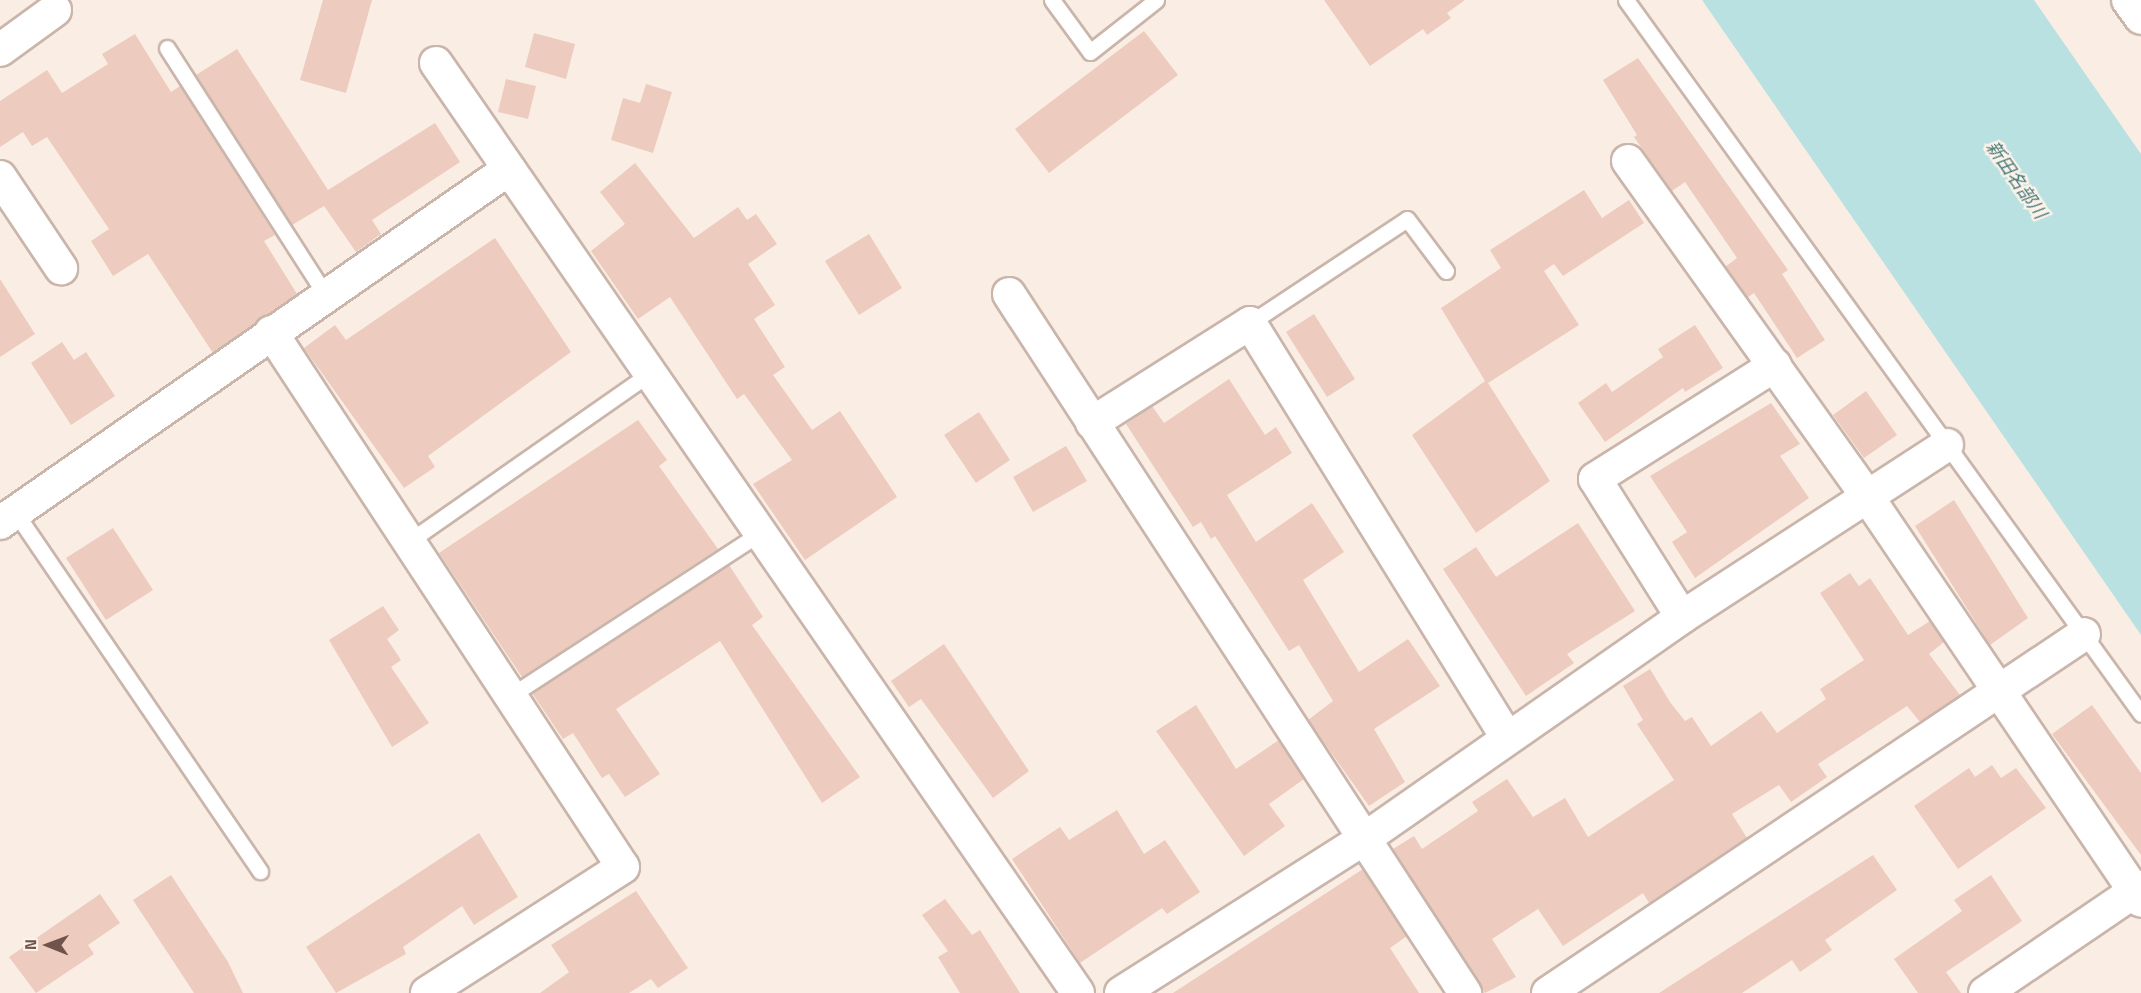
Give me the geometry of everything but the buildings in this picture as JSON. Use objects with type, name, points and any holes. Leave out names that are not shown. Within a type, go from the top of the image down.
[{"type":"street","points":[[2128,0],[2141,18]]},
{"type":"street","points":[[0,50],[55,10]]},
{"type":"street","points":[[436,63],[1078,993]]},
{"type":"street","points":[[1628,161],[1869,499],[1996,693],[2139,893],[1985,993]]},
{"type":"street","points":[[8,518],[271,332],[509,169]]},
{"type":"street","points":[[0,177],[61,268]]},
{"type":"street","points":[[1009,294],[1367,837],[1465,993]]},
{"type":"street","points":[[1092,423],[1250,324],[1507,737]]},
{"type":"street","points":[[271,332],[623,867],[428,993]]},
{"type":"street","points":[[1682,617],[1595,479],[1775,365]]},
{"type":"street","points":[[1121,993],[1367,837],[1507,737],[1682,617],[1869,499],[1947,445]]},
{"type":"street","points":[[1548,993],[2084,634]]},
{"type":"lane","points":[[1052,0],[1090,52],[1156,0]]},
{"type":"lane","points":[[1626,0],[2141,714]]},
{"type":"lane","points":[[167,48],[326,296]]},
{"type":"lane","points":[[1250,324],[1407,219],[1446,271]]},
{"type":"lane","points":[[408,542],[650,373]]},
{"type":"lane","points":[[8,518],[260,871]]},
{"type":"lane","points":[[510,696],[760,533]]},
{"type":"water","name":"新田名部川","points":[[1702,0],[2034,0],[2141,154],[2141,635]]}]
